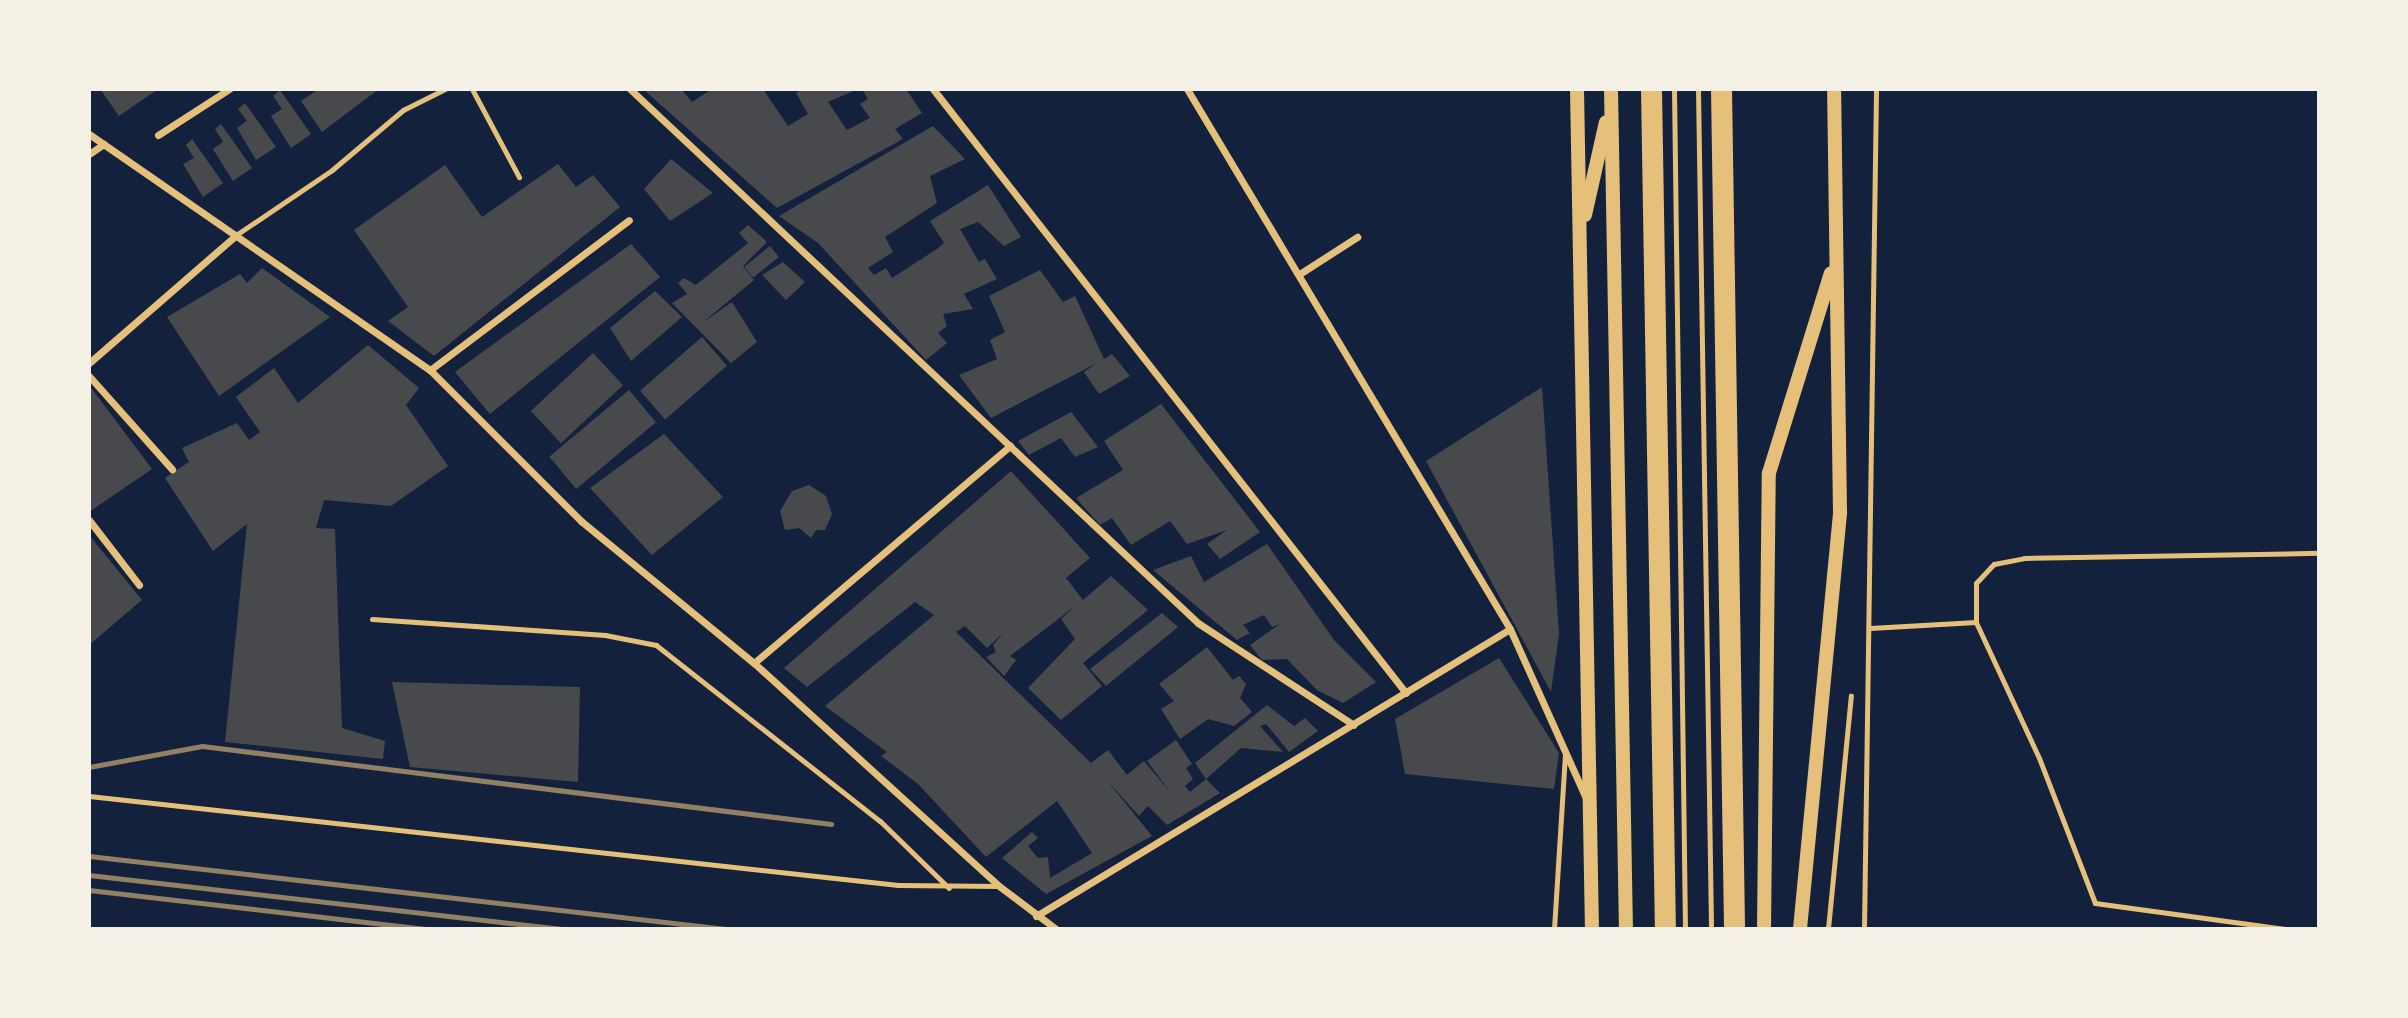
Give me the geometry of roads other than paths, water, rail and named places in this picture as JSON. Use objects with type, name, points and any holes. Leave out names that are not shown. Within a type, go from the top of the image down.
[{"type":"highway","points":[[1651,89],[1665,929]]},
{"type":"highway","points":[[1721,89],[1734,929]]},
{"type":"main road","points":[[1577,89],[1592,809],[1592,929]]},
{"type":"main road","points":[[1800,929],[1840,512],[1834,89]]},
{"type":"main road","points":[[1580,236],[1611,95]]},
{"type":"main road","points":[[1611,95],[1626,929]]},
{"type":"main road","points":[[1763,929],[1769,473],[1836,258]]},
{"type":"street","points":[[158,135],[229,89]]},
{"type":"street","points":[[630,89],[1198,623],[1354,725]]},
{"type":"street","points":[[933,89],[1406,693]]},
{"type":"street","points":[[1187,89],[1301,272],[1510,629],[1592,809]]},
{"type":"street","points":[[89,134],[430,370],[581,521],[754,663],[999,886],[1056,929]]},
{"type":"street","points":[[89,154],[104,144]]},
{"type":"street","points":[[430,370],[629,220]]},
{"type":"street","points":[[89,363],[236,235]]},
{"type":"street","points":[[1301,272],[1357,237]]},
{"type":"street","points":[[89,376],[172,469]]},
{"type":"street","points":[[754,663],[1010,446]]},
{"type":"street","points":[[89,520],[139,585]]},
{"type":"street","points":[[1036,916],[1510,629]]},
{"type":"lane","points":[[236,235],[332,170],[403,110],[445,89]]},
{"type":"lane","points":[[471,89],[519,177]]},
{"type":"lane","points":[[1674,89],[1685,929]]},
{"type":"lane","points":[[1698,89],[1711,929]]},
{"type":"lane","points":[[1864,929],[1876,89]]},
{"type":"lane","points":[[2285,929],[2095,903],[2039,758],[1976,622],[1981,573],[2024,558],[2319,553]]},
{"type":"lane","points":[[372,619],[605,635],[656,645],[880,821],[949,888]]},
{"type":"lane","points":[[1870,628],[1976,622]]},
{"type":"lane","points":[[1553,929],[1565,746]]},
{"type":"lane","points":[[89,796],[949,888],[999,886]]},
{"type":"railway","points":[[89,767],[202,746],[831,824]]},
{"type":"railway","points":[[89,856],[726,929]]},
{"type":"railway","points":[[89,875],[560,929]]},
{"type":"railway","points":[[89,890],[428,929]]}]
